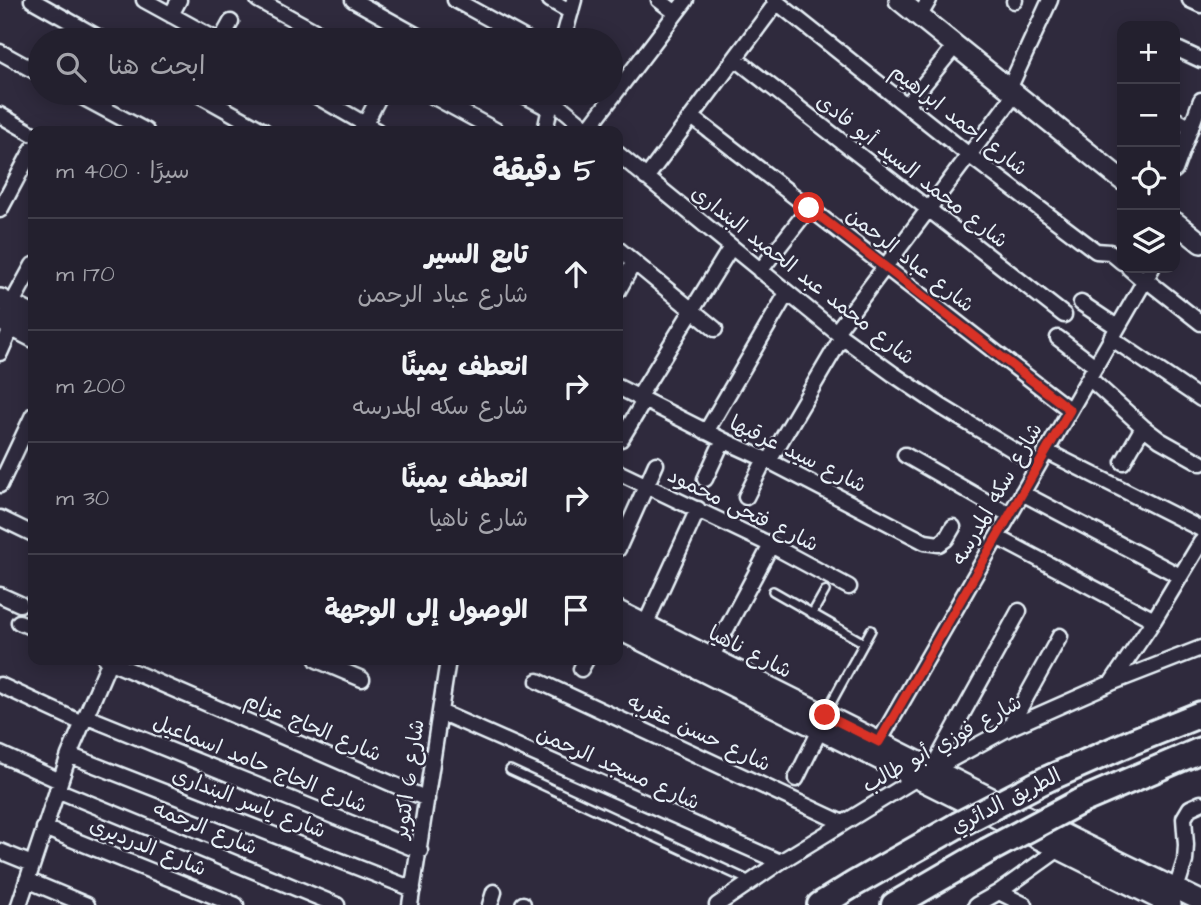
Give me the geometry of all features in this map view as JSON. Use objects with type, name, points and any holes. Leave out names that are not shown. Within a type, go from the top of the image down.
[{"type":"highway","name":"الطريق الدائري","points":[[820,905],[958,825],[1045,780],[1201,714]]},
{"type":"highway","name":"الطريق الدائري","points":[[894,905],[1079,802],[1201,750]]},
{"type":"main road","points":[[899,0],[924,9],[955,46],[1117,176]]},
{"type":"main road","points":[[1180,228],[1201,243]]},
{"type":"main road","points":[[6,313],[28,315]]},
{"type":"main road","points":[[6,313],[28,333]]},
{"type":"main road","name":"شارع ناهيا","points":[[623,614],[645,625],[672,647],[928,772],[1066,844],[1174,897],[1201,901]]},
{"type":"main road","name":"شارع ناهيا","points":[[623,631],[711,658],[823,722],[879,742],[928,772]]},
{"type":"street","points":[[32,0],[82,28]]},
{"type":"street","points":[[144,0],[196,28]]},
{"type":"street","points":[[171,15],[179,0]]},
{"type":"street","points":[[258,0],[309,28]]},
{"type":"street","points":[[353,0],[403,28]]},
{"type":"street","points":[[455,0],[506,28]]},
{"type":"street","points":[[550,0],[572,6],[567,28]]},
{"type":"street","points":[[659,0],[676,13]]},
{"type":"street","points":[[623,84],[686,0]]},
{"type":"street","points":[[746,497],[839,334],[885,267],[970,156],[1012,92],[1050,0]]},
{"type":"street","points":[[1191,0],[1201,5]]},
{"type":"street","points":[[646,178],[776,1]]},
{"type":"street","name":"شارع احمد ابراهيم","points":[[776,1],[970,156],[1096,251],[1110,252],[1117,258]]},
{"type":"street","points":[[227,28],[231,22]]},
{"type":"street","points":[[907,105],[955,46]]},
{"type":"street","points":[[1180,50],[1201,60]]},
{"type":"street","points":[[0,52],[28,67]]},
{"type":"street","name":"شارع محمد السيد أبو فادى","points":[[736,59],[1064,315]]},
{"type":"street","points":[[97,105],[137,126]]},
{"type":"street","points":[[217,105],[255,126]]},
{"type":"street","points":[[342,105],[368,126]]},
{"type":"street","points":[[372,126],[377,105]]},
{"type":"street","points":[[449,105],[488,126]]},
{"type":"street","points":[[546,126],[550,105]]},
{"type":"street","points":[[557,105],[584,126]]},
{"type":"street","points":[[592,126],[608,105]]},
{"type":"street","points":[[1180,157],[1200,109]]},
{"type":"street","points":[[0,115],[28,131]]},
{"type":"street","name":"شارع عباد الرحمن","points":[[692,117],[1070,410]]},
{"type":"street","points":[[1180,122],[1191,128]]},
{"type":"street","points":[[0,210],[28,157]]},
{"type":"street","name":"شارع محمد عبد الحميد البندارى","points":[[623,158],[787,293],[893,374],[1038,465]]},
{"type":"street","points":[[760,271],[809,208]]},
{"type":"street","points":[[623,435],[640,399],[731,247]]},
{"type":"street","points":[[623,253],[715,328]]},
{"type":"street","points":[[623,282],[634,262]]},
{"type":"street","points":[[0,353],[6,313],[28,274]]},
{"type":"street","points":[[1147,276],[1201,323]]},
{"type":"street","name":"شارع سكه المدرسه","points":[[879,742],[1147,276]]},
{"type":"street","points":[[706,432],[787,293]]},
{"type":"street","points":[[1081,303],[1114,333],[1201,399]]},
{"type":"street","points":[[1058,338],[1143,427],[1201,463]]},
{"type":"street","name":"شارع سيد عرقبها","points":[[623,390],[925,542],[939,544],[946,540],[953,527]]},
{"type":"street","points":[[0,485],[28,426]]},
{"type":"street","points":[[1123,462],[1143,427]]},
{"type":"street","points":[[705,479],[723,440]]},
{"type":"street","points":[[1046,451],[1201,529]]},
{"type":"street","points":[[905,455],[1010,514]]},
{"type":"street","points":[[623,538],[656,464]]},
{"type":"street","name":"شارع فتحى محمود","points":[[623,474],[771,545],[849,587]]},
{"type":"street","points":[[1022,493],[1180,576]]},
{"type":"street","points":[[645,625],[698,509]]},
{"type":"street","points":[[0,518],[28,532]]},
{"type":"street","points":[[997,537],[1154,620]]},
{"type":"street","points":[[1111,682],[1154,620],[1201,542]]},
{"type":"street","points":[[711,658],[771,545]]},
{"type":"street","points":[[0,595],[20,604]]},
{"type":"street","points":[[928,772],[1019,611]]},
{"type":"street","points":[[19,622],[28,626]]},
{"type":"street","points":[[1009,728],[1060,636]]},
{"type":"street","name":"شارع فوزي أبو طالب","points":[[717,905],[843,823],[1009,728],[1199,646]]},
{"type":"street","points":[[19,905],[58,785],[106,665]]},
{"type":"street","name":"شارع الحاج عزام","points":[[119,665],[427,799]]},
{"type":"street","points":[[329,665],[362,679]]},
{"type":"street","name":"شارع 6 اكتوبر","points":[[410,905],[447,665]]},
{"type":"street","name":"شارع حسن عقربه","points":[[538,681],[843,823]]},
{"type":"street","name":"شارع الحاج حامد اسماعيل","points":[[0,685],[420,851]]},
{"type":"street","name":"شارع مسجد الرحمن","points":[[440,712],[780,862]]},
{"type":"street","points":[[796,779],[823,722]]},
{"type":"street","name":"شارع الرحمه","points":[[0,754],[58,785],[337,905]]},
{"type":"street","name":"شارع ياسر البندارى","points":[[69,755],[413,889]]},
{"type":"street","points":[[1174,897],[1185,862],[1184,818],[1190,808],[1201,803]]},
{"type":"street","name":"شارع الدرديرى","points":[[44,828],[236,905]]},
{"type":"street","points":[[976,905],[1066,844]]},
{"type":"street","points":[[0,851],[32,864]]},
{"type":"street","points":[[27,880],[87,905]]},
{"type":"street","points":[[999,891],[1026,905]]},
{"type":"lane","points":[[773,591],[864,643]]},
{"type":"lane","points":[[812,614],[825,591]]},
{"type":"lane","points":[[823,722],[871,630]]},
{"type":"lane","points":[[510,770],[751,882]]},
{"type":"route","points":[[809,208],[1070,410],[879,742],[825,715]]}]
